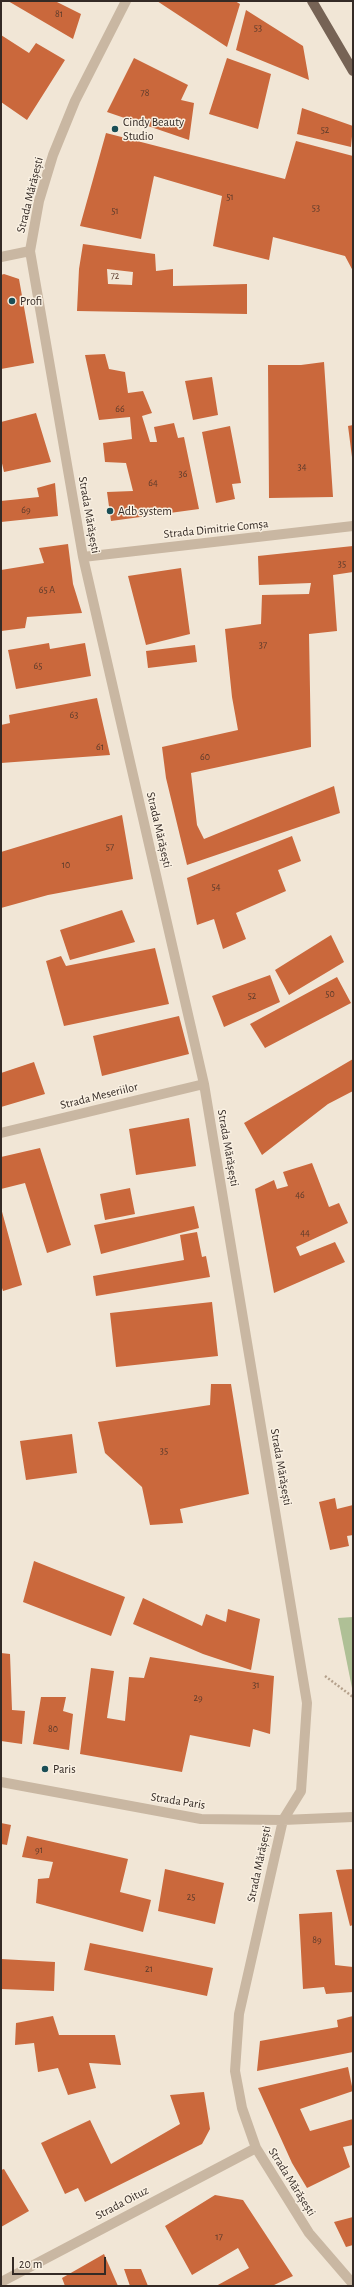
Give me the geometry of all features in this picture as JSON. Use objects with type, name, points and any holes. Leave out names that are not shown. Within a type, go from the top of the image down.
[{"type":"main road","points":[[312,1],[353,70]]},
{"type":"street","name":"Strada Mărășești","points":[[126,1],[75,101],[53,155],[39,201],[30,250],[83,557],[204,1084],[307,1703],[302,1791],[282,1820],[239,2021],[235,2071],[242,2108],[256,2148],[309,2233],[353,2284]]},
{"type":"street","points":[[1,257],[30,250]]},
{"type":"street","name":"Strada Dimitrie Comșa","points":[[83,557],[353,526]]},
{"type":"street","name":"Strada Meseriilor","points":[[1,1133],[204,1084]]},
{"type":"street","name":"Strada Paris","points":[[1,1782],[201,1819],[282,1820],[353,1817]]},
{"type":"street","name":"Strada Oituz","points":[[1,2282],[256,2148]]},
{"type":"green space","points":[[353,1617],[353,1693],[338,1618]]},
{"type":"building","points":[[8,1],[55,1],[81,14],[73,39]]},
{"type":"building","points":[[157,1],[235,1],[240,4],[227,47]]},
{"type":"building","points":[[246,10],[303,46],[309,80],[236,50]]},
{"type":"building","points":[[1,35],[29,53],[36,43],[65,60],[27,120],[1,102]]},
{"type":"building","points":[[134,58],[188,85],[181,100],[194,103],[189,140],[107,112]]},
{"type":"building","points":[[227,58],[271,74],[258,129],[209,114]]},
{"type":"building","points":[[302,108],[353,126],[351,147],[297,134]]},
{"type":"building","points":[[106,133],[285,179],[296,141],[353,156],[353,271],[345,256],[273,237],[269,260],[213,246],[222,196],[154,176],[141,239],[80,226]]},
{"type":"building","points":[[83,244],[155,254],[156,271],[173,269],[173,286],[247,284],[247,314],[77,311],[79,269]],"holes":[[[107,269],[133,272],[132,285],[108,284]]]},
{"type":"building","points":[[4,274],[19,279],[34,363],[1,369],[1,275]]},
{"type":"building","points":[[105,354],[109,369],[125,372],[128,393],[143,391],[152,413],[142,416],[150,442],[157,442],[154,427],[174,423],[178,438],[184,437],[199,509],[111,521],[107,492],[133,491],[126,463],[105,462],[103,443],[132,439],[130,417],[99,420],[85,355]]},
{"type":"building","points":[[324,362],[333,497],[269,498],[268,365],[301,365]]},
{"type":"building","points":[[212,377],[218,415],[193,420],[185,381]]},
{"type":"building","points":[[36,413],[51,462],[4,472],[1,459],[1,422]]},
{"type":"building","points":[[353,425],[353,457],[352,457],[348,426]]},
{"type":"building","points":[[230,426],[241,483],[232,484],[235,499],[216,503],[202,432]]},
{"type":"building","points":[[55,483],[58,516],[1,522],[1,501],[39,497],[37,488]]},
{"type":"building","points":[[68,544],[73,584],[82,613],[27,617],[25,628],[1,631],[1,570],[44,563],[39,548]]},
{"type":"building","points":[[353,546],[353,572],[333,575],[337,631],[309,634],[311,747],[191,773],[197,825],[204,839],[334,786],[340,813],[187,865],[166,778],[162,747],[238,730],[232,697],[225,629],[261,624],[262,595],[309,594],[311,583],[259,585],[258,556]]},
{"type":"building","points":[[181,568],[190,634],[146,645],[128,576]]},
{"type":"building","points":[[49,643],[50,649],[85,643],[91,676],[16,689],[8,650]]},
{"type":"building","points":[[195,645],[197,662],[148,668],[146,651]]},
{"type":"building","points":[[97,698],[110,755],[1,763],[1,725],[10,723],[9,715]]},
{"type":"building","points":[[122,815],[133,879],[48,895],[1,908],[1,852]]},
{"type":"building","points":[[292,836],[301,861],[278,870],[286,891],[236,913],[246,939],[223,949],[214,919],[197,925],[187,878]]},
{"type":"building","points":[[122,910],[135,942],[70,960],[60,930]]},
{"type":"building","points":[[331,935],[344,962],[289,995],[275,970]]},
{"type":"building","points":[[155,948],[169,1004],[64,1026],[46,961],[61,956],[66,966]]},
{"type":"building","points":[[270,975],[280,1002],[224,1027],[212,996]]},
{"type":"building","points":[[337,977],[351,1003],[265,1048],[250,1024]]},
{"type":"building","points":[[179,1016],[189,1054],[102,1076],[93,1036]]},
{"type":"building","points":[[353,1059],[353,1091],[328,1104],[262,1155],[244,1123]]},
{"type":"building","points":[[34,1062],[45,1094],[1,1107],[1,1073]]},
{"type":"building","points":[[189,1118],[196,1166],[136,1175],[129,1129]]},
{"type":"building","points":[[40,1148],[71,1245],[47,1253],[25,1183],[1,1189],[1,1157]]},
{"type":"building","points":[[312,1163],[329,1207],[339,1203],[348,1223],[296,1247],[300,1256],[335,1242],[345,1262],[274,1293],[255,1189],[274,1180],[277,1189],[288,1186],[283,1172]]},
{"type":"building","points":[[130,1188],[135,1214],[105,1220],[100,1194]]},
{"type":"building","points":[[194,1206],[199,1228],[101,1254],[94,1225]]},
{"type":"building","points":[[1,1208],[22,1285],[3,1291],[1,1285]]},
{"type":"building","points":[[197,1232],[202,1257],[206,1256],[210,1277],[96,1296],[93,1276],[184,1260],[180,1235]]},
{"type":"building","points":[[212,1302],[218,1356],[116,1367],[110,1313]]},
{"type":"building","points":[[211,1384],[231,1384],[249,1494],[180,1509],[183,1523],[150,1525],[142,1487],[105,1453],[98,1422],[210,1405]]},
{"type":"building","points":[[72,1434],[77,1473],[26,1480],[20,1441]]},
{"type":"building","points":[[335,1498],[337,1509],[353,1505],[353,1535],[347,1536],[349,1546],[330,1550],[319,1502]]},
{"type":"building","points":[[34,1561],[125,1597],[111,1636],[23,1602]]},
{"type":"building","points":[[143,1598],[202,1626],[206,1614],[226,1622],[228,1609],[260,1619],[251,1670],[203,1654],[133,1624]]},
{"type":"building","points":[[1,1653],[10,1654],[12,1710],[25,1711],[22,1744],[1,1741]]},
{"type":"building","points":[[150,1657],[274,1676],[270,1734],[253,1729],[250,1747],[190,1735],[182,1772],[80,1754],[91,1668],[114,1671],[107,1718],[125,1721],[129,1677],[144,1678]]},
{"type":"building","points":[[41,1697],[66,1697],[63,1711],[73,1714],[69,1750],[33,1744]]},
{"type":"building","points":[[1,1823],[11,1825],[7,1845],[1,1844]]},
{"type":"building","points":[[27,1836],[128,1859],[120,1892],[151,1900],[143,1932],[36,1903],[38,1879],[49,1878],[53,1862],[22,1857]]},
{"type":"building","points":[[165,1869],[224,1883],[215,1924],[158,1911]]},
{"type":"building","points":[[353,1869],[353,1925],[350,1926],[336,1870]]},
{"type":"building","points":[[332,1912],[335,1965],[353,1967],[353,1992],[326,1994],[324,1987],[303,1989],[299,1914]]},
{"type":"building","points":[[90,1943],[213,1968],[207,1996],[84,1970]]},
{"type":"building","points":[[1,1959],[55,1962],[54,1991],[1,1989]]},
{"type":"building","points":[[53,2016],[59,2035],[115,2035],[121,2065],[89,2063],[96,2088],[68,2095],[58,2068],[38,2072],[34,2043],[15,2045],[16,2023]]},
{"type":"building","points":[[353,2016],[353,2052],[257,2071],[260,2041],[338,2027],[337,2020]]},
{"type":"building","points":[[348,2067],[353,2091],[300,2109],[310,2131],[353,2119],[353,2145],[343,2147],[350,2167],[307,2188],[292,2163],[258,2088]]},
{"type":"building","points":[[204,2092],[210,2129],[202,2144],[85,2202],[78,2188],[65,2194],[41,2143],[90,2120],[111,2164],[180,2124],[170,2095]]},
{"type":"building","points":[[4,2169],[29,2211],[1,2227],[1,2170]]},
{"type":"building","points":[[215,2195],[243,2200],[293,2276],[272,2286],[216,2286],[249,2268],[238,2248],[192,2275],[165,2226]]},
{"type":"building","points":[[353,2217],[353,2245],[346,2247],[334,2222]]},
{"type":"building","points":[[104,2254],[118,2286],[65,2286],[62,2278]]},
{"type":"building","points":[[124,2269],[141,2269],[148,2286],[130,2286]]},
{"type":"place","name":"Cindy Beauty Studio","points":[[115,129]]},
{"type":"place","name":"Profi","points":[[12,301]]},
{"type":"place","name":"Adb system","points":[[110,511]]},
{"type":"place","name":"Paris","points":[[45,1769]]}]
